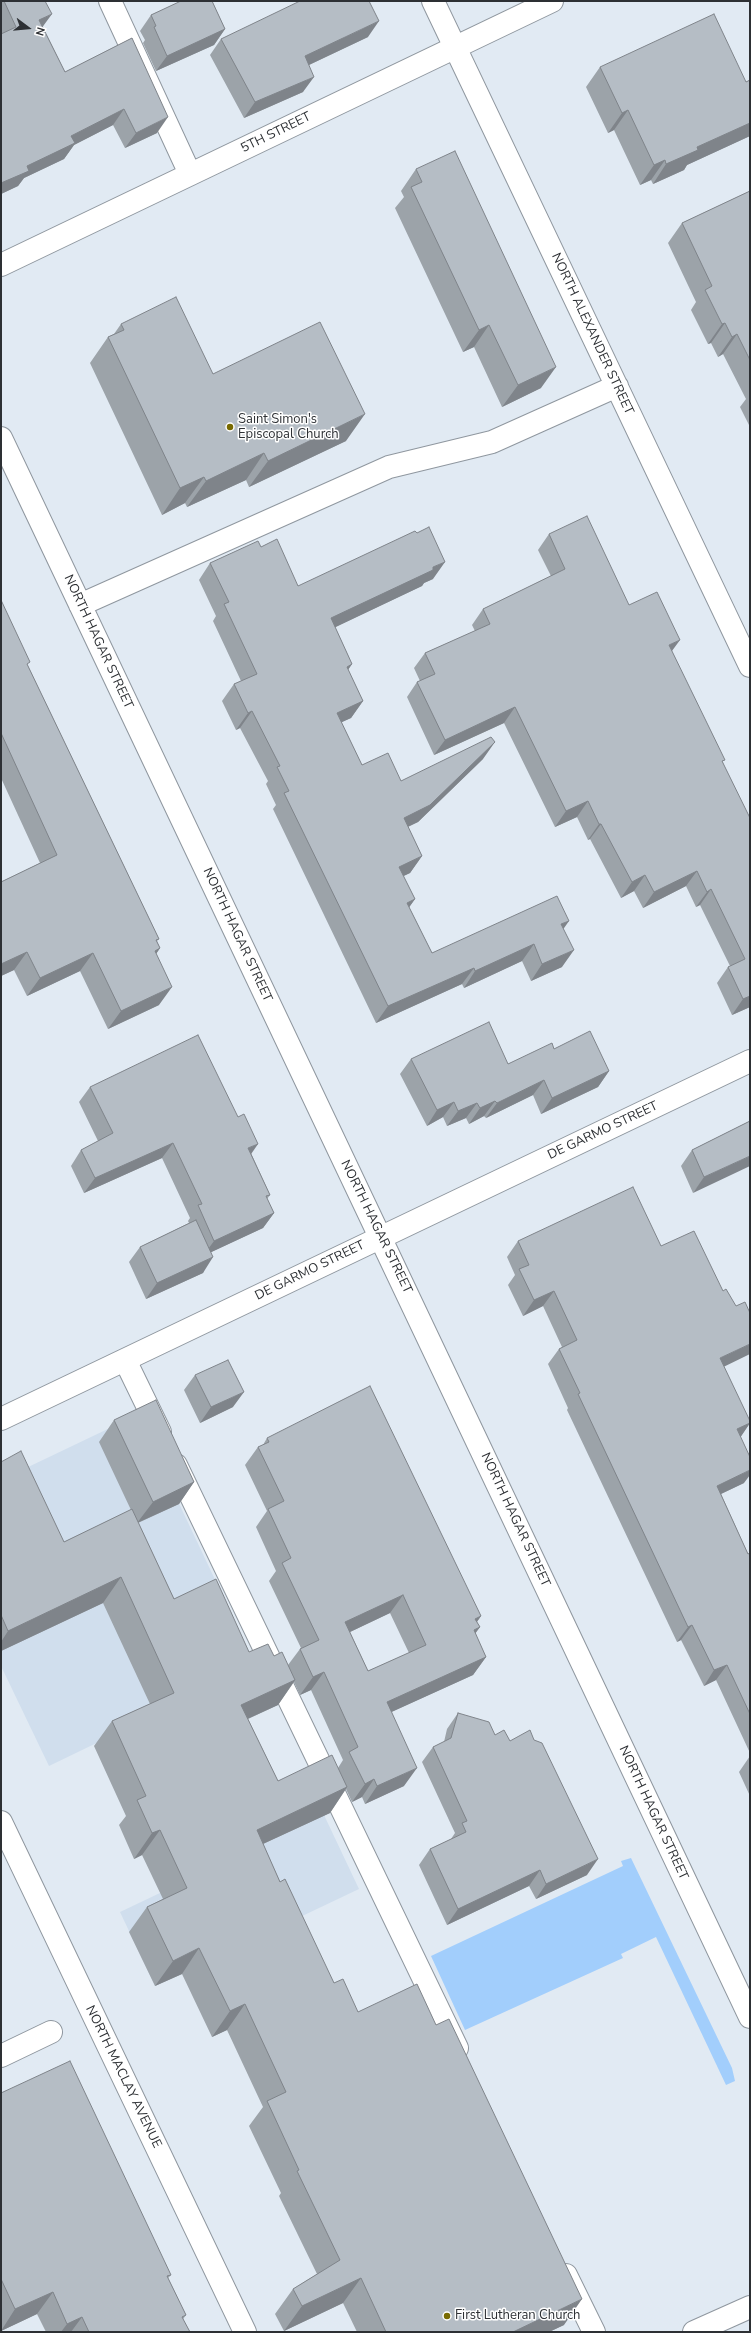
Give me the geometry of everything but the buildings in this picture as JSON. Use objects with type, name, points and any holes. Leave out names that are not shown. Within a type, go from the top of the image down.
[{"type":"street","points":[[110,1],[190,174]]},
{"type":"street","name":"NORTH ALEXANDER STREET","points":[[433,1],[750,666]]},
{"type":"street","name":"5TH STREET","points":[[1,265],[552,1]]},
{"type":"street","points":[[80,606],[390,467],[492,442],[617,386]]},
{"type":"street","name":"NORTH HAGAR STREET","points":[[1,438],[750,2017]]},
{"type":"street","name":"DE GARMO STREET","points":[[1,1419],[750,1061]]},
{"type":"street","points":[[125,1360],[465,2066]]},
{"type":"street","name":"NORTH MACLAY AVENUE","points":[[1,1822],[245,2332]]},
{"type":"street","points":[[1,2056],[51,2032]]},
{"type":"street","points":[[559,2260],[594,2332]]},
{"type":"street","points":[[694,2332],[750,2307]]},
{"type":"shaded area","points":[[137,1415],[256,1666],[49,1766],[1,1666],[1,1480]]},
{"type":"shaded area","points":[[324,1815],[359,1889],[155,1986],[120,1912]]},
{"type":"shaded area","points":[[631,1858],[732,2068],[735,2081],[726,2085],[656,1937],[621,1954],[623,1958],[465,2030],[431,1956],[623,1866],[621,1861]]},
{"type":"place","name":"Saint Simon's Episcopal Church","points":[[230,427]]},
{"type":"place","name":"First Lutheran Church","points":[[447,2316]]}]
